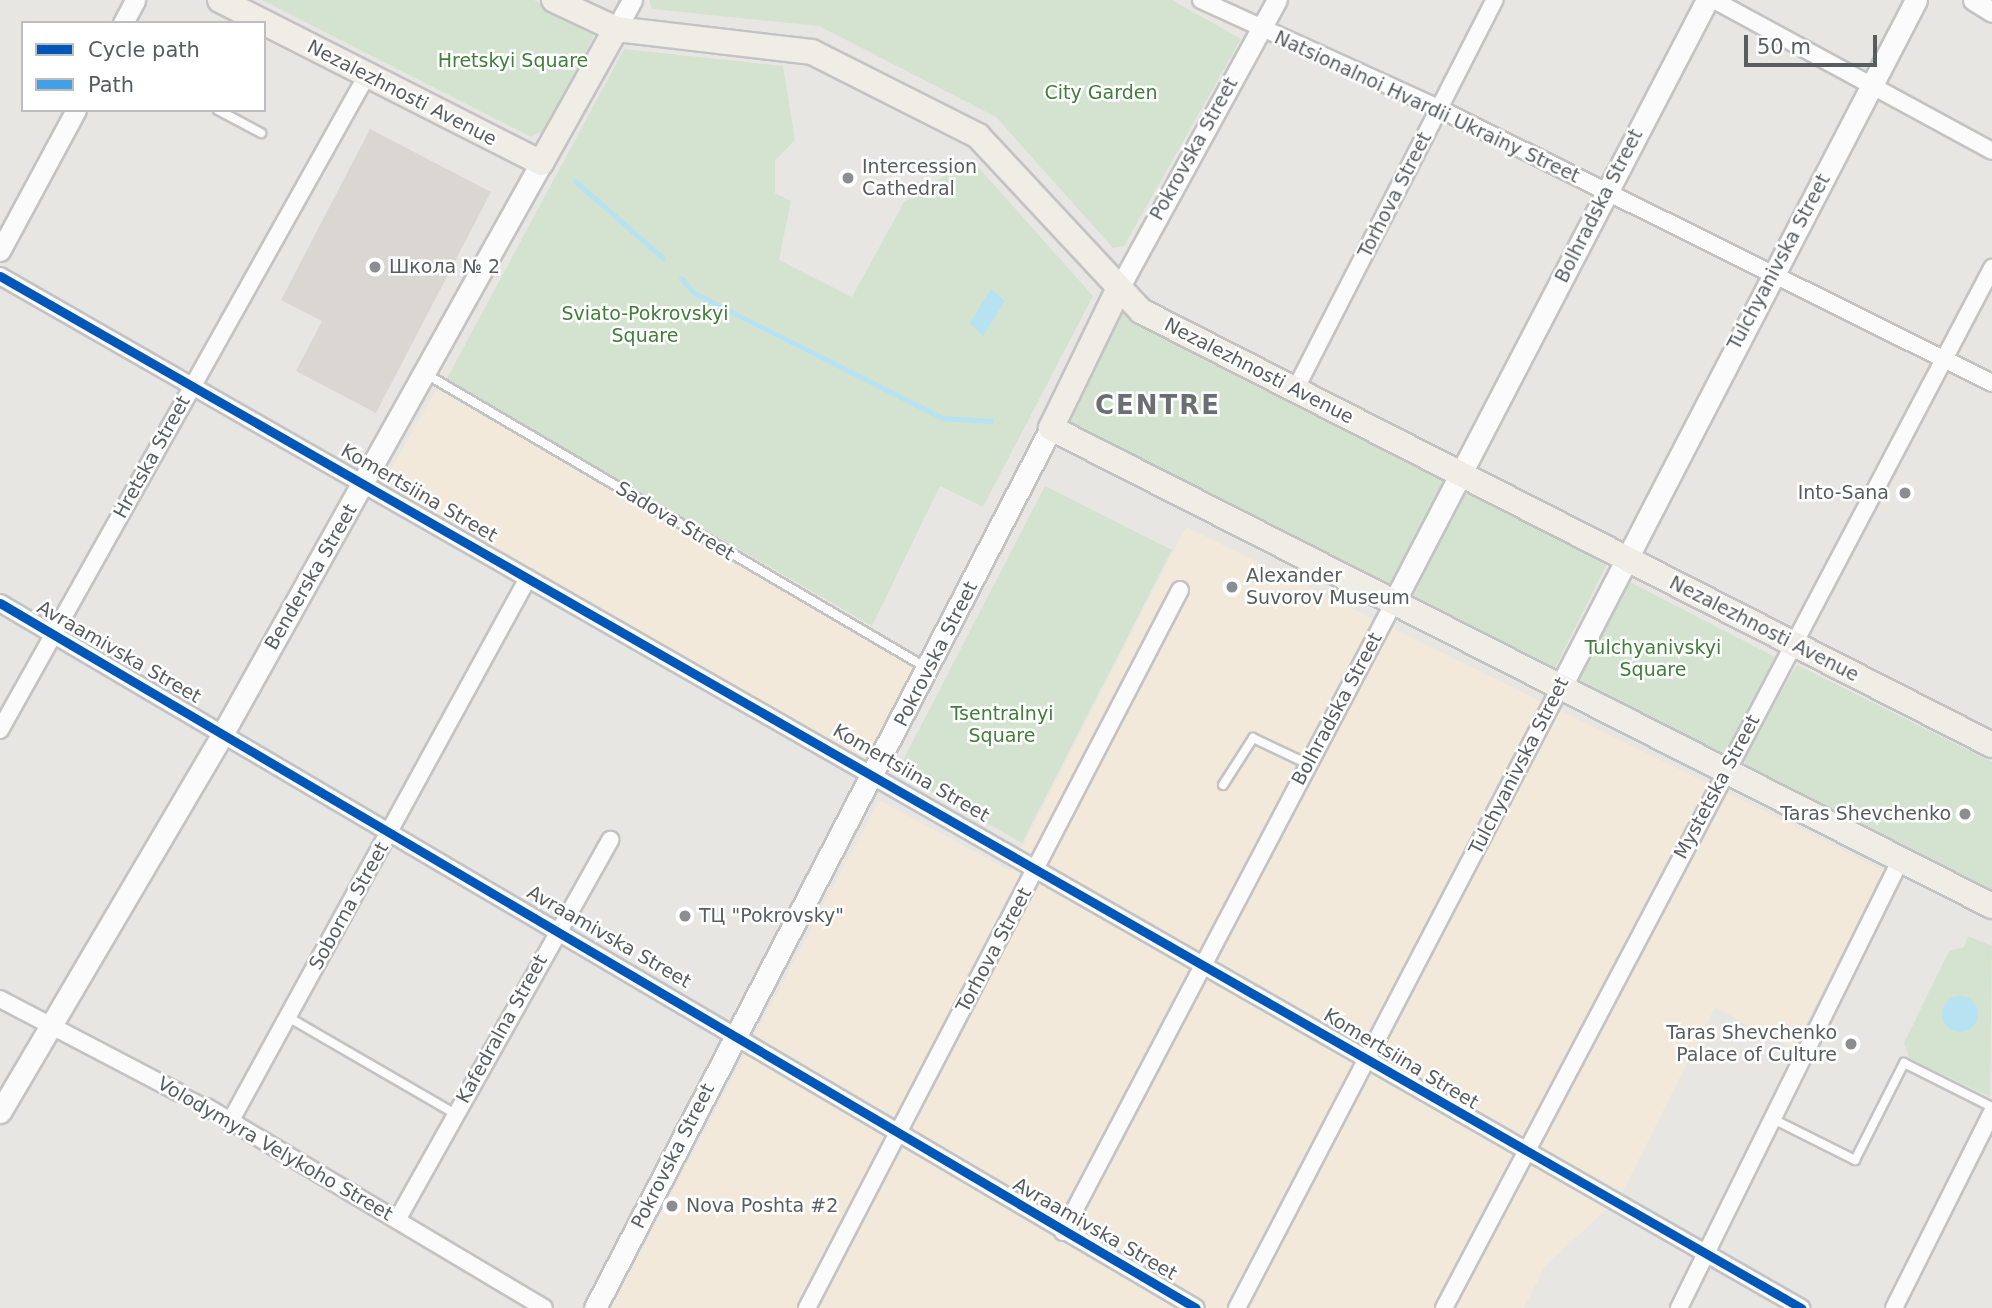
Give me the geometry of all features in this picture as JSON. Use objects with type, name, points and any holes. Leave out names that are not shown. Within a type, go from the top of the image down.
[{"type":"main road","name":"Nezalezhnosti Avenue","points":[[220,0],[261,21]]},
{"type":"main road","name":"Nezalezhnosti Avenue","points":[[554,0],[616,29],[811,52],[978,136],[1118,290],[1141,311],[1992,745]]},
{"type":"main road","name":"Bolhradska Street","points":[[1394,602],[1707,0]]},
{"type":"main road","name":"Tulchyanivska Street","points":[[1561,685],[1916,0]]},
{"type":"main road","name":"Nezalezhnosti Avenue","points":[[266,23],[541,163]]},
{"type":"main road","name":"Benderska Street","points":[[0,1112],[223,733],[616,29]]},
{"type":"main road","name":"Pokrovska Street","points":[[595,1308],[875,773],[1051,428],[1118,290]]},
{"type":"main road","points":[[1051,428],[1992,905]]},
{"type":"street","points":[[124,21],[135,0]]},
{"type":"street","name":"Benderska Street","points":[[616,29],[632,0]]},
{"type":"street","name":"Natsionalnoi Hvardii Ukrainy Street","points":[[1201,0],[1261,30],[1440,109],[1992,383]]},
{"type":"street","name":"Pokrovska Street","points":[[1118,290],[1277,0]]},
{"type":"street","name":"Torhova Street","points":[[1295,390],[1495,0]]},
{"type":"street","points":[[1714,0],[1992,151]]},
{"type":"street","points":[[1973,0],[1992,12]]},
{"type":"street","name":"Hretska Street","points":[[0,730],[192,383],[368,75]]},
{"type":"street","points":[[0,251],[75,112]]},
{"type":"street","name":"Mystetska Street","points":[[1444,1308],[1992,268]]},
{"type":"street","name":"Komertsiina Street","points":[[0,276],[366,481],[528,578],[1039,866],[1527,1153],[1801,1308]]},
{"type":"street","name":"Soborna Street","points":[[230,1122],[528,578]]},
{"type":"street","name":"Torhova Street","points":[[807,1308],[897,1132],[1039,866],[1180,590]]},
{"type":"street","name":"Bolhradska Street","points":[[1063,1232],[1203,961],[1394,602]]},
{"type":"street","name":"Avraamivska Street","points":[[0,603],[737,1033],[1063,1232],[1196,1308]]},
{"type":"street","name":"Tulchyanivska Street","points":[[1237,1308],[1561,685]]},
{"type":"street","name":"Kafedralna Street","points":[[397,1220],[558,928],[610,840]]},
{"type":"street","points":[[1679,1308],[1901,859]]},
{"type":"street","name":"Volodymyra Velykoho Street","points":[[0,999],[51,1023],[207,1107],[544,1308]]},
{"type":"street","points":[[1894,1308],[1992,1112]]},
{"type":"lane","points":[[222,112],[261,133]]},
{"type":"lane","name":"Sadova Street","points":[[424,373],[928,668]]},
{"type":"lane","points":[[1223,785],[1253,737],[1308,764]]},
{"type":"lane","points":[[288,1017],[455,1115]]},
{"type":"lane","points":[[1773,1119],[1855,1160],[1904,1063],[1992,1107]]},
{"type":"shaded area","name":"Школа № 2","points":[[370,129],[491,192],[376,413],[296,371],[322,321],[281,300]]},
{"type":"shaded area","points":[[437,389],[921,668],[871,765],[383,483]]},
{"type":"shaded area","points":[[1186,527],[1884,870],[1793,1049],[1715,1007],[1620,1197],[1545,1266],[1524,1308],[611,1308],[879,800],[1010,871]]},
{"type":"green space","name":"Hretskyi Square","points":[[262,0],[534,0],[592,29],[593,38],[543,131],[531,137]]},
{"type":"green space","name":"City Garden","points":[[649,0],[1172,0],[1241,39],[1124,246],[1113,248],[996,117],[819,26],[652,9]]},
{"type":"green space","name":"Sviato-Pokrovskyi Square","points":[[624,49],[783,66],[795,140],[775,161],[775,193],[791,201],[779,260],[852,297],[904,202],[971,159],[1093,296],[983,507],[940,486],[872,626],[446,380]]},
{"type":"green space","points":[[1122,312],[1607,564],[1555,668],[1069,422]]},
{"type":"green space","name":"Tsentralnyi Square","points":[[1045,486],[1172,550],[1022,843],[897,772]]},
{"type":"green space","name":"Tulchyanivskyi Square","points":[[1624,579],[1775,657],[1727,757],[1714,757],[1574,681]]},
{"type":"green space","points":[[1797,665],[1992,762],[1992,893],[1745,765],[1745,753]]},
{"type":"green space","points":[[1968,936],[1992,946],[1990,1097],[1909,1058],[1904,1043],[1949,951],[1964,947]]},
{"type":"water","points":[[991,289],[1005,301],[983,336],[970,323]]},
{"type":"water","points":[[1960,996],[1973,1001],[1978,1014],[1973,1027],[1960,1032],[1947,1027],[1942,1014],[1947,1001]]},
{"type":"waterway","points":[[575,181],[663,258]]},
{"type":"waterway","points":[[681,278],[694,293],[943,418],[991,421]]},
{"type":"marked path","points":[[180,1093],[207,1107]]},
{"type":"cycle path","points":[[0,276],[1801,1308]]},
{"type":"cycle path","points":[[0,603],[1196,1308]]},
{"type":"place","name":"Intercession Cathedral","points":[[848,178]]},
{"type":"place","name":"Школа № 2","points":[[375,267]]},
{"type":"place","name":"Into-Sana","points":[[1905,493]]},
{"type":"place","name":"Alexander Suvorov Museum","points":[[1232,587]]},
{"type":"place","name":"Taras Shevchenko","points":[[1965,814]]},
{"type":"place","name":"ТЦ \"Pokrovsky\"","points":[[685,916]]},
{"type":"place","name":"Taras Shevchenko Palace of Culture","points":[[1851,1044]]},
{"type":"place","name":"Nova Poshta #2","points":[[672,1206]]},
{"type":"district","name":"CENTRE","points":[[1158,406]]}]
